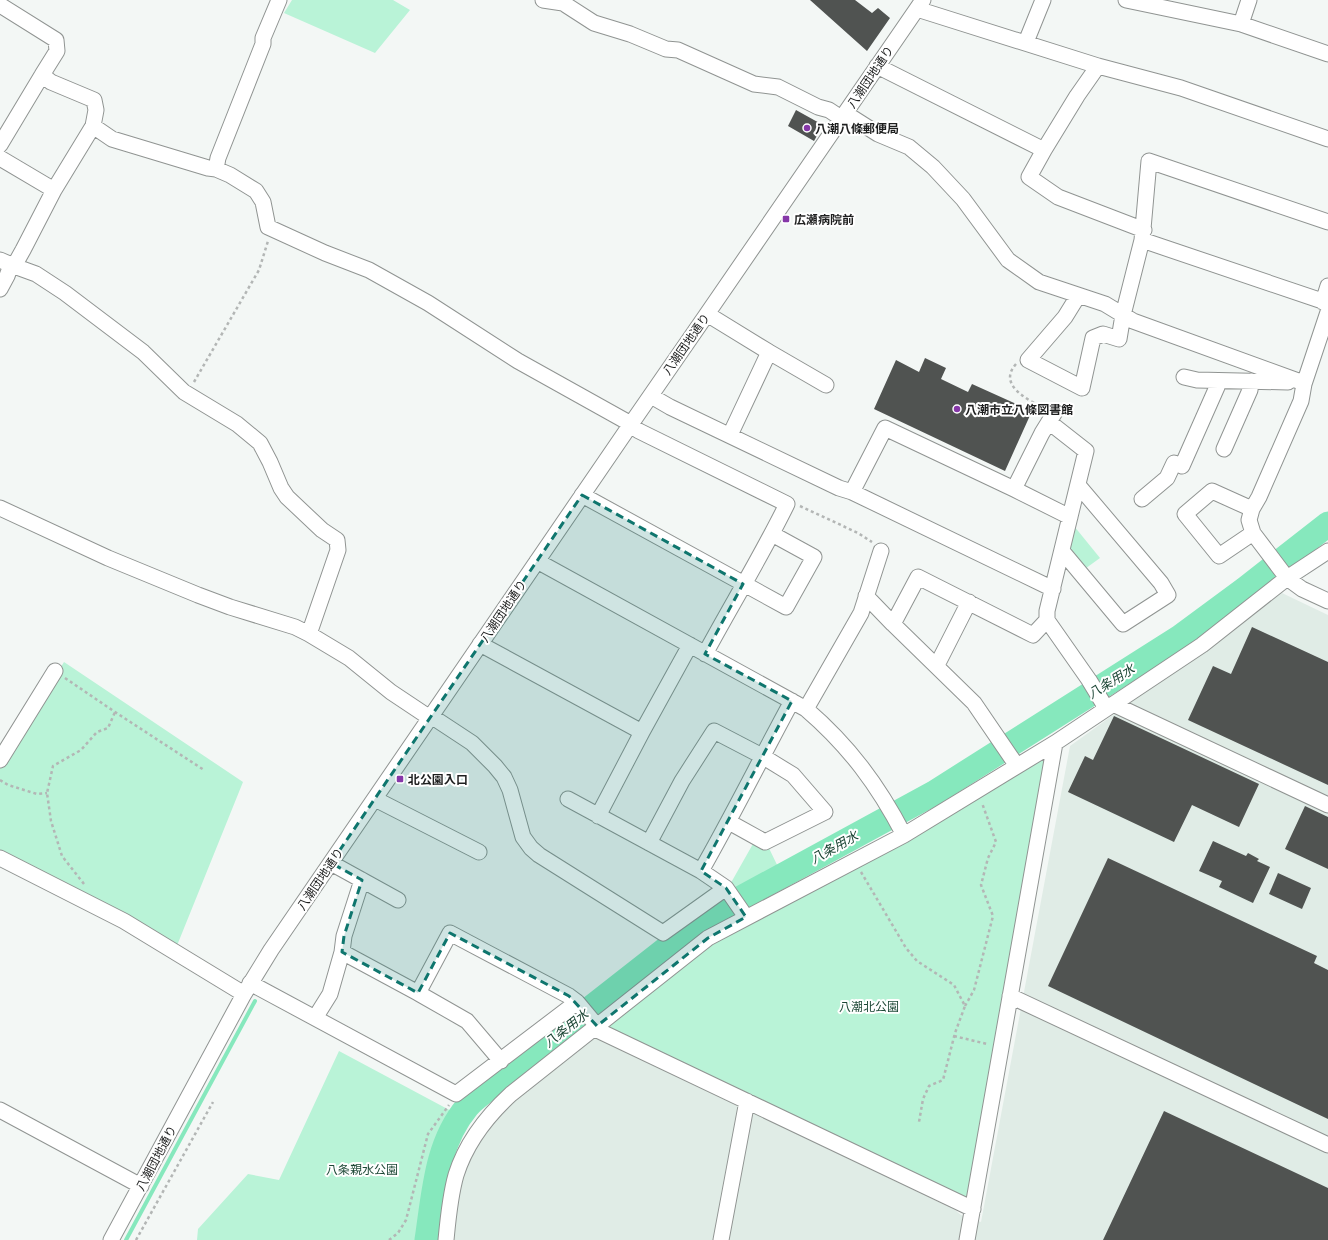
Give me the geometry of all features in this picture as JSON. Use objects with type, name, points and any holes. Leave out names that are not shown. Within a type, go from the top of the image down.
[{"type":"street","points":[[216,169],[218,158],[263,44],[263,38],[279,0]]},
{"type":"street","points":[[543,0],[563,3],[594,23],[630,34],[666,49],[678,50],[754,84],[778,87],[818,107],[843,116],[878,134],[909,147],[933,167],[963,199],[1008,260],[1039,282],[1105,304],[1133,321],[1302,383]]},
{"type":"street","points":[[1026,42],[1043,0]]},
{"type":"street","points":[[1126,0],[1167,4],[1242,24],[1328,54]]},
{"type":"street","points":[[1242,24],[1249,0]]},
{"type":"street","points":[[920,4],[1098,66],[1181,88],[1328,139]]},
{"type":"street","name":"八潮団地通り","points":[[111,1240],[247,988],[630,424],[651,396],[920,4]]},
{"type":"street","points":[[0,5],[56,40],[57,51],[0,146]]},
{"type":"street","points":[[877,66],[1044,150]]},
{"type":"street","points":[[1098,66],[1077,96],[1028,177],[1058,197],[1143,235],[1326,305]]},
{"type":"street","points":[[0,289],[8,276],[8,264],[23,250],[54,190],[93,126],[96,110],[94,100],[51,82],[42,76]]},
{"type":"street","points":[[93,126],[112,139],[208,168],[216,169],[230,175],[256,191],[263,202],[268,227],[325,253],[369,270],[428,303],[518,361],[640,431],[787,504],[772,534],[705,654]]},
{"type":"street","points":[[0,158],[54,190]]},
{"type":"street","points":[[1078,296],[1065,317],[1028,360],[1082,388],[1093,338],[1103,334],[1119,339],[1123,315],[1143,235],[1149,161],[1328,222]]},
{"type":"street","points":[[8,264],[36,274],[65,293],[144,352],[184,392],[237,424],[260,443],[281,488],[287,497],[322,530],[337,540],[338,550],[310,634]]},
{"type":"street","points":[[1328,286],[1326,305],[1302,383],[1301,401],[1259,497],[1252,509],[1249,520],[1253,533],[1286,578],[1302,589],[1328,601]]},
{"type":"street","points":[[707,314],[768,352],[826,385]]},
{"type":"street","points":[[730,435],[768,352]]},
{"type":"street","points":[[1184,377],[1197,380],[1302,383]]},
{"type":"street","points":[[1142,499],[1167,478],[1174,463],[1182,466],[1217,387],[1218,381]]},
{"type":"street","points":[[1224,449],[1250,390],[1251,381]]},
{"type":"street","points":[[651,396],[670,407],[839,488],[852,492],[1053,589]]},
{"type":"street","points":[[1014,488],[1052,416],[1086,451],[1047,611],[1047,620],[1107,704],[1328,805]]},
{"type":"street","points":[[852,492],[885,428],[1014,488],[1070,517]]},
{"type":"street","points":[[1062,551],[1123,624],[1168,595],[1161,584],[1078,485]]},
{"type":"street","points":[[1252,509],[1212,491],[1185,514],[1219,556],[1253,533]]},
{"type":"street","points":[[582,495],[786,607],[814,557],[772,534]]},
{"type":"street","points":[[0,508],[108,558],[191,592],[230,607],[295,627],[310,634],[349,658],[391,692],[472,743],[495,766],[504,777],[510,790],[516,817],[523,837],[531,848],[539,855],[663,933],[726,888]]},
{"type":"street","points":[[806,709],[861,613],[880,551]]},
{"type":"street","points":[[446,1240],[450,1202],[456,1176],[464,1153],[478,1130],[495,1109],[511,1094],[708,938],[855,861],[902,830],[978,790],[1014,762],[1055,743],[1107,704],[1202,645],[1286,578],[1328,551]]},
{"type":"street","points":[[537,561],[806,709],[820,721],[853,755],[883,798],[902,830]]},
{"type":"street","points":[[893,624],[918,577],[1033,635],[1047,620]]},
{"type":"street","points":[[866,596],[974,703],[1014,762]]},
{"type":"street","points":[[937,665],[968,602]]},
{"type":"street","points":[[480,644],[642,732]]},
{"type":"street","points":[[598,816],[642,732],[690,646]]},
{"type":"street","points":[[0,760],[55,671]]},
{"type":"street","points":[[701,871],[729,822],[762,756],[792,701]]},
{"type":"street","points":[[649,843],[682,781],[714,731],[762,756],[793,775],[825,812],[765,842],[729,822]]},
{"type":"street","points":[[967,1240],[1055,743]]},
{"type":"street","points":[[375,799],[479,852]]},
{"type":"street","points":[[568,799],[701,871],[726,888],[746,917]]},
{"type":"street","points":[[0,858],[124,921],[247,988],[315,1018],[456,1094],[579,1005]]},
{"type":"street","points":[[331,863],[398,900]]},
{"type":"street","points":[[315,1018],[330,994],[342,952],[344,936],[362,880]]},
{"type":"street","points":[[418,993],[450,933],[569,996],[579,1005],[595,1027],[747,1102],[973,1209]]},
{"type":"street","points":[[342,952],[467,1021],[501,1061]]},
{"type":"street","points":[[1010,996],[1328,1145]]},
{"type":"street","points":[[721,1240],[747,1102]]},
{"type":"street","points":[[0,1110],[140,1186]]},
{"type":"path","points":[[193,384],[259,270],[268,244],[268,227]]},
{"type":"path","points":[[1028,360],[1022,357],[1011,369],[1009,375],[1012,387],[1052,416]]},
{"type":"path","points":[[787,504],[793,502],[858,533],[873,542],[880,551]]},
{"type":"path","points":[[55,671],[204,770]]},
{"type":"path","points":[[86,887],[62,856],[51,822],[47,793],[53,766],[81,750],[97,732],[108,728],[115,712]]},
{"type":"path","points":[[0,780],[8,786],[37,794],[47,793]]},
{"type":"path","points":[[918,1122],[923,1099],[929,1086],[944,1080],[954,1036],[965,1006],[974,990],[993,916],[981,885],[988,858],[996,842],[978,790]]},
{"type":"path","points":[[855,861],[906,948],[917,961],[954,985],[965,1006]]},
{"type":"path","points":[[954,1036],[1001,1047]]},
{"type":"path","points":[[389,1240],[398,1233],[406,1220],[428,1134],[456,1094]]},
{"type":"path","points":[[136,1240],[213,1102]]},
{"type":"highlighted area","points":[[582,495],[743,584],[705,654],[792,701],[701,871],[726,888],[746,917],[708,938],[597,1026],[569,996],[450,933],[418,993],[342,952],[344,936],[362,880],[331,863]]},
{"type":"shaded area","points":[[1282,593],[1328,615],[1328,1240],[452,1240],[458,1189],[468,1160],[488,1127],[506,1106],[594,1036],[955,1210],[961,1215],[981,1222],[1070,746]]},
{"type":"green space","points":[[292,0],[393,0],[410,10],[375,53],[284,13]]},
{"type":"green space","points":[[1074,526],[1100,558],[1082,571],[1068,555]]},
{"type":"green space","points":[[64,662],[243,782],[176,948],[0,853],[0,766]]},
{"type":"green space","name":"八潮北公園","points":[[1047,752],[971,1205],[603,1027],[712,941]]},
{"type":"green space","points":[[758,835],[765,840],[781,873],[736,899],[728,888]]},
{"type":"green space","name":"八条親水公園","points":[[339,1051],[455,1113],[434,1168],[423,1240],[197,1240],[198,1229],[248,1174],[279,1180]]},
{"type":"building","points":[[810,0],[855,0],[872,13],[878,8],[890,18],[867,51]]},
{"type":"building","points":[[796,110],[823,125],[814,141],[788,126]]},
{"type":"building","points":[[925,358],[946,368],[941,379],[968,392],[972,384],[1032,411],[1005,471],[874,409],[896,360],[919,372]]},
{"type":"building","points":[[1252,627],[1328,662],[1328,785],[1188,720],[1213,666],[1231,674]]},
{"type":"building","points":[[1114,716],[1259,784],[1239,827],[1192,805],[1174,842],[1068,792],[1085,756],[1093,760]]},
{"type":"building","points":[[1305,806],[1328,817],[1328,869],[1285,849]]},
{"type":"building","points":[[1213,841],[1246,856],[1248,853],[1259,859],[1257,861],[1270,867],[1253,903],[1219,887],[1222,881],[1199,871]]},
{"type":"building","points":[[1108,858],[1317,956],[1314,963],[1328,970],[1328,1119],[1048,986]]},
{"type":"building","points":[[1278,873],[1311,888],[1302,909],[1269,894]]},
{"type":"building","points":[[1164,1111],[1328,1188],[1328,1240],[1103,1240]]},
{"type":"waterway","name":"八条用水","points":[[427,1240],[438,1170],[443,1153],[457,1121],[469,1104],[478,1096],[708,916],[934,793],[1180,637],[1245,589],[1328,524]]},
{"type":"waterway","points":[[126,1240],[255,1001]]},
{"type":"place","name":"八潮八條郵便局","points":[[807,128]]},
{"type":"place","name":"広瀬病院前","points":[[786,219]]},
{"type":"place","name":"八潮市立八條図書館","points":[[957,409]]},
{"type":"place","name":"北公園入口","points":[[400,779]]}]
